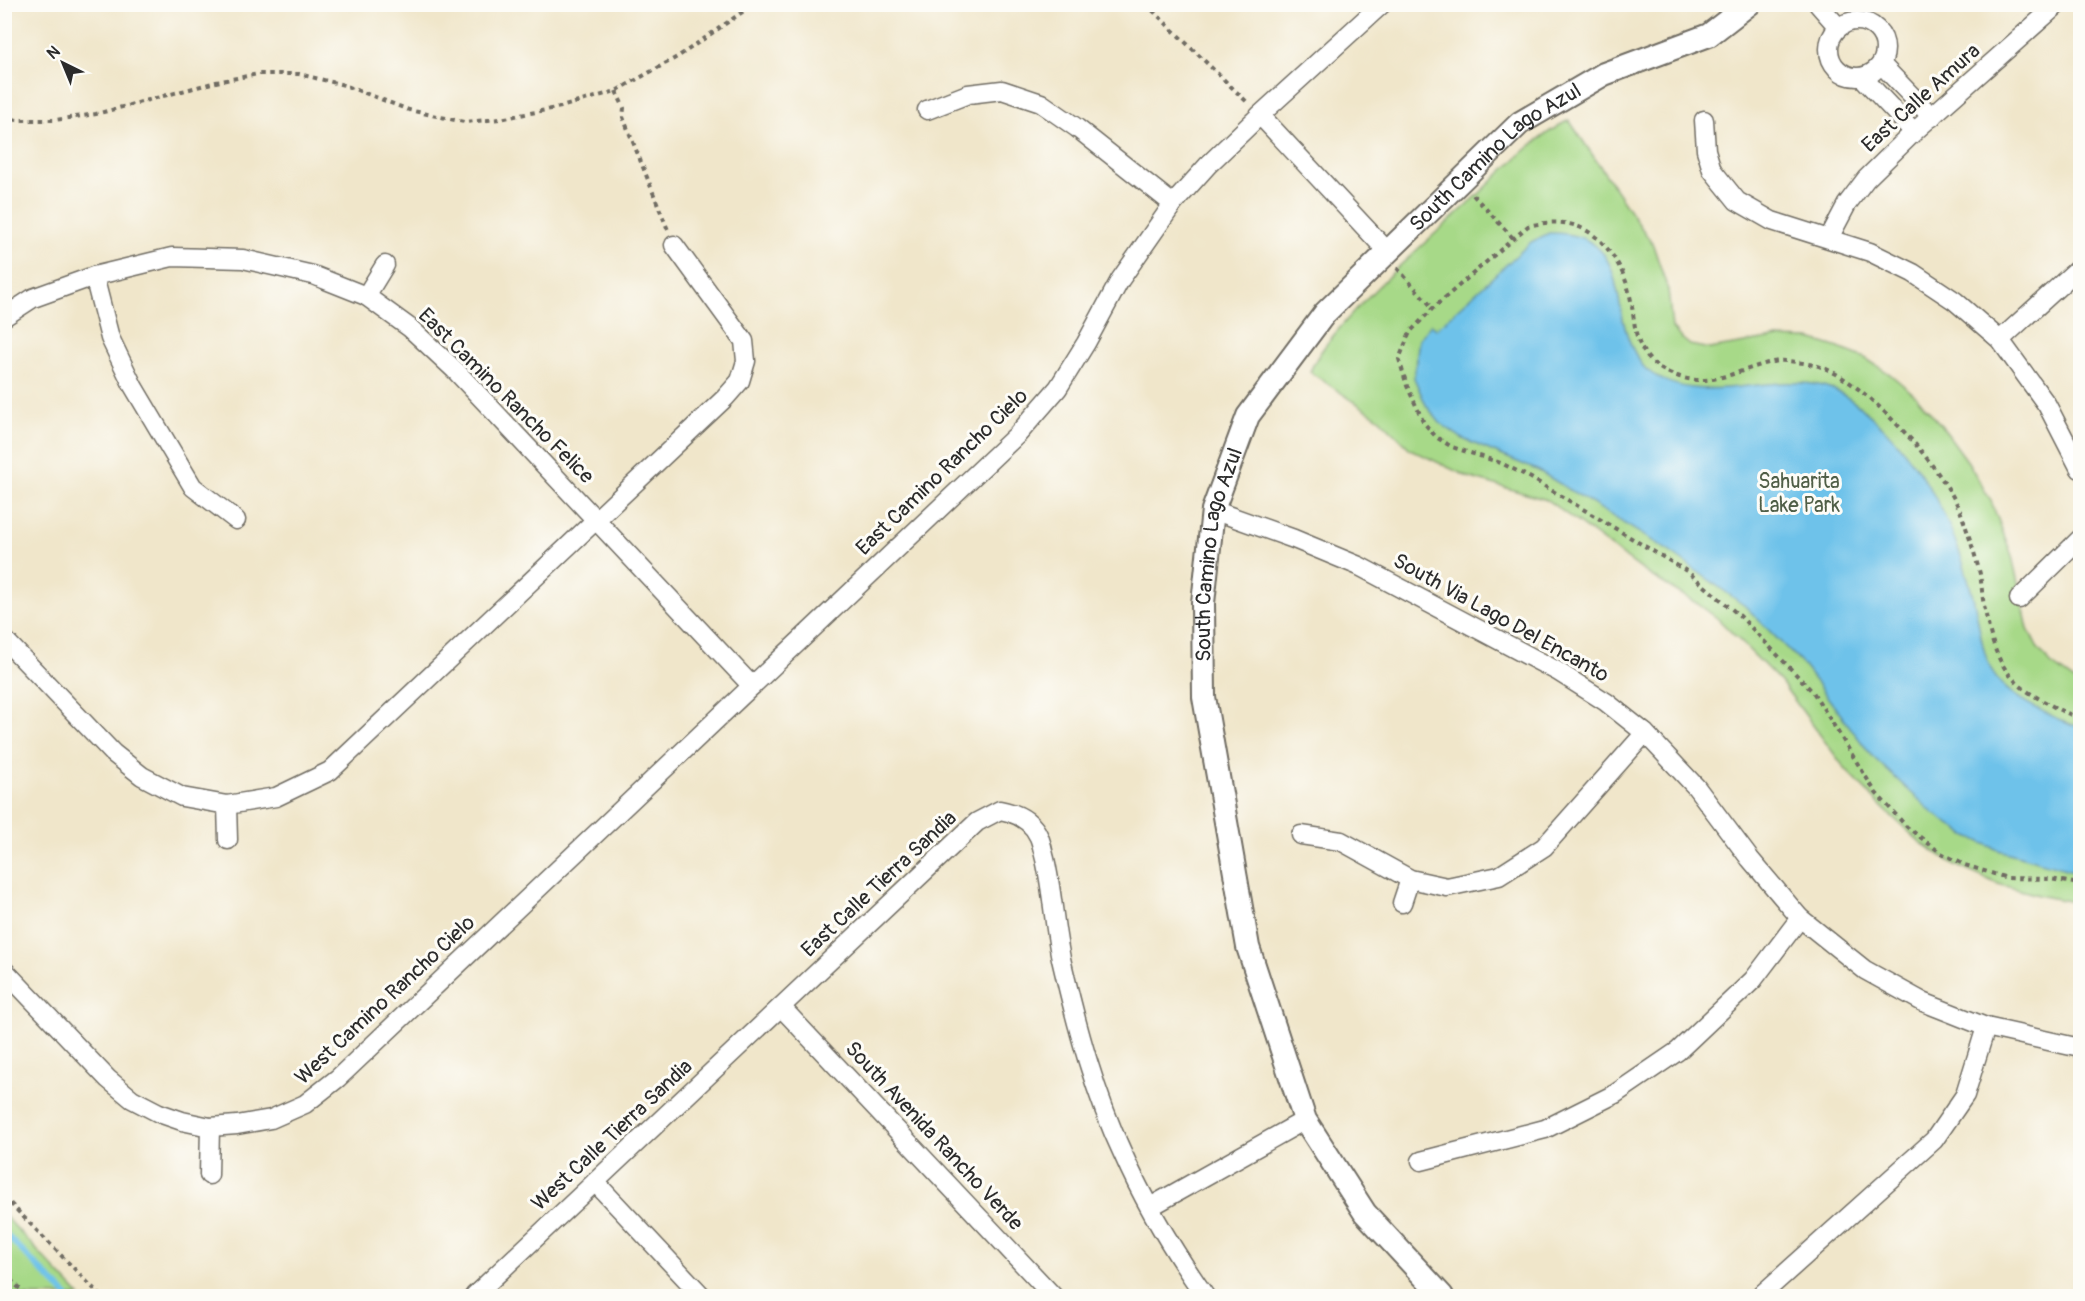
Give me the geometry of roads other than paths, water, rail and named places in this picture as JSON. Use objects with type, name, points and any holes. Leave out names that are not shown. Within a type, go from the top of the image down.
[{"type":"street","name":"South Camino Lago Azul","points":[[1442,1296],[1365,1213],[1305,1120],[1248,947],[1204,697],[1203,603],[1214,510],[1248,416],[1325,313],[1520,123],[1604,74],[1709,35],[1749,4]]},
{"type":"street","points":[[1818,4],[1838,27]]},
{"type":"street","name":"East Calle Amura","points":[[1829,238],[1847,204],[1866,179],[1914,132],[2058,4]]},
{"type":"street","name":"East Camino Rancho Cielo","points":[[566,862],[1018,434],[1058,388],[1086,343],[1120,280],[1173,204],[1208,165],[1260,115],[1381,5]]},
{"type":"street","points":[[1854,20],[1872,25],[1883,38],[1884,57],[1881,64],[1874,72],[1862,77],[1846,76],[1838,71],[1828,54],[1828,45],[1838,27],[1854,20]]},
{"type":"street","points":[[1881,64],[1932,117]]},
{"type":"street","points":[[1862,77],[1914,132]]},
{"type":"street","points":[[927,110],[968,94],[1002,90],[1041,103],[1077,128],[1173,204]]},
{"type":"street","points":[[1260,115],[1386,253]]},
{"type":"street","points":[[1704,120],[1706,150],[1712,170],[1737,201],[1772,220],[1870,252],[1913,273],[1955,301],[2000,340],[2047,405],[2080,469]]},
{"type":"street","points":[[4,639],[112,753],[142,776],[182,797],[227,805],[276,797],[330,771],[725,398],[740,381],[746,361],[744,341],[674,244]]},
{"type":"street","name":"East Camino Rancho Felice","points":[[4,317],[33,298],[93,276],[172,257],[243,259],[313,275],[366,296],[410,328],[455,370],[752,686]]},
{"type":"street","points":[[366,296],[385,265]]},
{"type":"street","points":[[2000,340],[2080,267]]},
{"type":"street","points":[[93,276],[110,338],[133,386],[194,488],[236,520]]},
{"type":"street","name":"South Via Lago Del Encanto","points":[[1214,510],[1359,566],[1557,671],[1606,702],[1645,734],[1696,787],[1750,859],[1800,918],[1865,970],[1923,1002],[1986,1027],[2080,1048]]},
{"type":"street","points":[[2019,599],[2080,539]]},
{"type":"street","points":[[1301,835],[1341,841],[1410,879],[1447,887],[1499,876],[1544,847],[1645,734]]},
{"type":"street","points":[[227,805],[228,840]]},
{"type":"street","name":"East Calle Tierra Sandia","points":[[781,1007],[978,822],[1000,810],[1015,813],[1030,823],[1039,837],[1050,882],[1061,960],[1090,1068],[1122,1153],[1150,1207]]},
{"type":"street","name":"West Camino Rancho Cielo","points":[[4,970],[108,1079],[132,1099],[167,1116],[210,1126],[237,1125],[271,1119],[305,1104],[346,1070],[566,862]]},
{"type":"street","points":[[1402,903],[1410,879]]},
{"type":"street","points":[[1421,1161],[1545,1129],[1616,1094],[1678,1051],[1753,980],[1800,918]]},
{"type":"street","name":"West Calle Tierra Sandia","points":[[474,1296],[781,1007]]},
{"type":"street","name":"South Avenida Rancho Verde","points":[[781,1007],[1053,1296]]},
{"type":"street","points":[[1760,1296],[1934,1140],[1965,1095],[1986,1027]]},
{"type":"street","points":[[1205,1296],[1185,1268],[1150,1207],[1305,1120]]},
{"type":"street","points":[[209,1174],[210,1126]]},
{"type":"street","points":[[595,1182],[702,1296]]},
{"type":"water","name":"Sahuarita Lake Park","points":[[1549,233],[1576,236],[1594,245],[1606,258],[1614,275],[1627,336],[1636,355],[1647,370],[1667,382],[1710,389],[1779,383],[1823,386],[1849,399],[1892,436],[1923,477],[1948,523],[1966,572],[1984,651],[1997,679],[2013,694],[2031,705],[2070,725],[2080,726],[2080,873],[1998,850],[1966,835],[1933,813],[1872,756],[1803,665],[1745,606],[1669,551],[1539,471],[1463,439],[1440,423],[1426,405],[1414,378],[1419,339],[1431,324],[1436,329],[1531,242]]},
{"type":"waterway","points":[[4,1233],[67,1296]]}]
